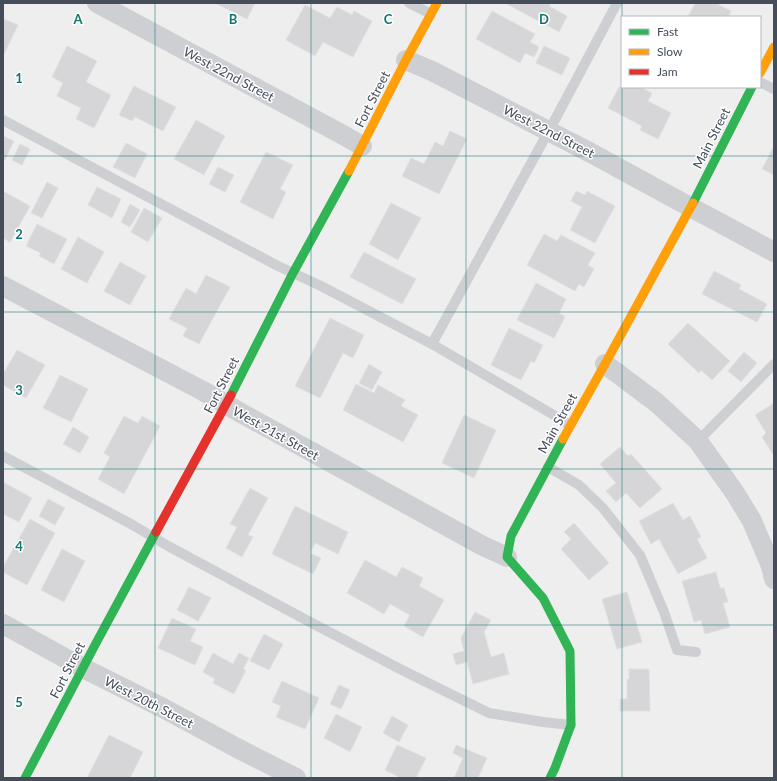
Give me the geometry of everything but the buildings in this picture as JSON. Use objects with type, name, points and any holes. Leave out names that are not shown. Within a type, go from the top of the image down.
[{"type":"street","name":"West 22nd Street","points":[[97,3],[362,146]]},
{"type":"street","name":"Fort Street","points":[[25,778],[226,405],[293,273],[437,3]]},
{"type":"street","points":[[761,71],[774,47]]},
{"type":"street","name":"West 22nd Street","points":[[406,60],[592,153],[774,252]]},
{"type":"street","name":"Main Street","points":[[507,557],[511,536],[570,425],[702,186],[751,88]]},
{"type":"street","name":"West 21st Street","points":[[3,286],[196,387],[226,405],[507,557]]},
{"type":"street","points":[[605,364],[657,402],[698,441],[752,522],[774,579]]},
{"type":"street","points":[[507,557],[544,598],[570,651],[571,725],[550,778]]},
{"type":"street","name":"West 20th Street","points":[[3,624],[83,668],[296,778]]},
{"type":"lane","points":[[409,3],[431,14]]},
{"type":"lane","points":[[432,344],[617,3]]},
{"type":"lane","points":[[761,82],[774,89]]},
{"type":"lane","points":[[3,120],[264,259],[321,286],[432,344],[570,425]]},
{"type":"lane","points":[[698,441],[774,364]]},
{"type":"lane","points":[[3,456],[310,622],[489,713],[571,725]]},
{"type":"lane","points":[[548,467],[579,485],[602,507],[640,555],[664,612],[677,650],[696,652]]},
{"type":"traffic: fast","points":[[693,203],[751,88]]},
{"type":"traffic: fast","points":[[231,395],[293,273],[349,171]]},
{"type":"traffic: fast","points":[[550,778],[571,725],[570,651],[543,598],[507,557],[511,536],[563,439]]},
{"type":"traffic: fast","points":[[25,778],[156,532]]},
{"type":"traffic: slow","points":[[349,171],[437,3]]},
{"type":"traffic: slow","points":[[761,71],[774,47]]},
{"type":"traffic: slow","points":[[563,439],[693,203]]},
{"type":"traffic: jam","points":[[156,532],[231,395]]}]
